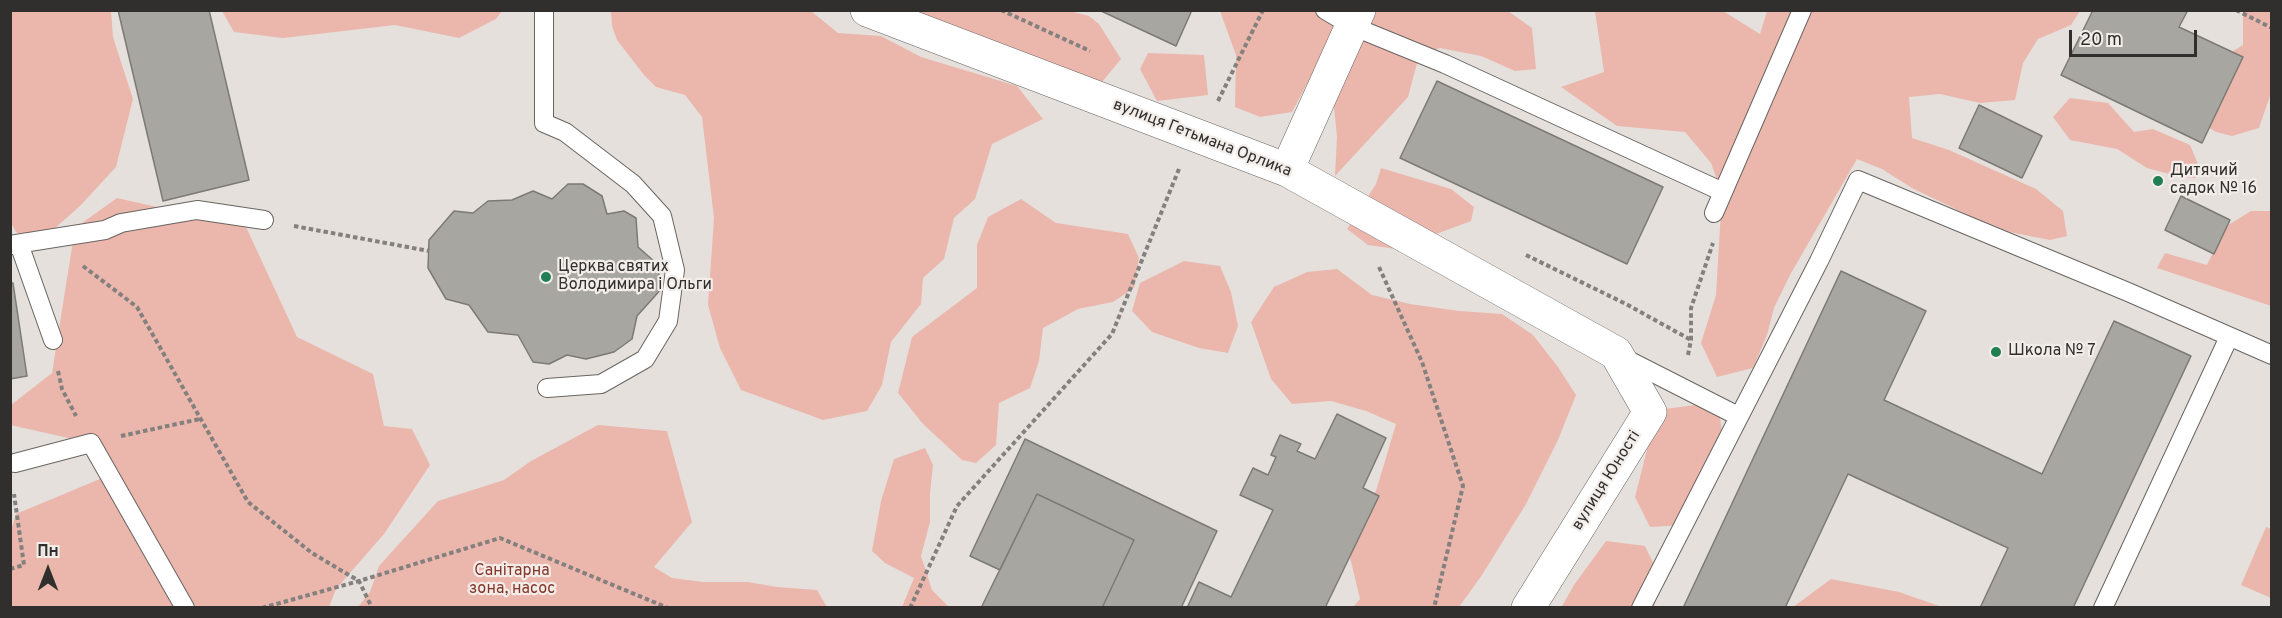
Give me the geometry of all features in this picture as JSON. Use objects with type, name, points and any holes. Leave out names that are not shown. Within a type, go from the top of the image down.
[{"type":"street","name":"вулиця Гетьмана Орлика","points":[[867,10],[1287,170],[1357,209],[1540,323],[1616,353]]},
{"type":"street","points":[[1287,170],[1345,16]]},
{"type":"street","name":"вулиця Юності","points":[[1528,608],[1650,412],[1616,353]]},
{"type":"lane","points":[[544,10],[544,123],[565,132],[633,184],[662,216],[675,270],[668,321],[645,359],[601,384],[547,388]]},
{"type":"lane","points":[[1714,213],[1802,10]]},
{"type":"lane","points":[[1345,16],[1723,192]]},
{"type":"lane","points":[[1641,608],[1819,261],[1858,180],[2128,292],[2271,355]]},
{"type":"lane","points":[[53,340],[15,244],[105,230],[121,223],[197,210],[264,220]]},
{"type":"lane","points":[[2103,608],[2229,337]]},
{"type":"lane","points":[[1616,353],[1738,416]]},
{"type":"lane","points":[[15,463],[91,443],[185,608]]},
{"type":"path","points":[[1217,102],[1263,10]]},
{"type":"path","points":[[2236,10],[2271,28]]},
{"type":"path","points":[[910,608],[957,506],[1112,334],[1193,134]]},
{"type":"path","points":[[1357,209],[1375,259],[1422,362],[1463,486],[1434,608]]},
{"type":"path","points":[[264,220],[429,251]]},
{"type":"path","points":[[1680,388],[1691,340],[1691,308],[1713,247]]},
{"type":"path","points":[[75,263],[87,267],[136,307],[248,502],[312,553],[359,581],[372,608]]},
{"type":"path","points":[[58,366],[62,389]]},
{"type":"path","points":[[91,443],[200,419]]},
{"type":"path","points":[[10,569],[24,565],[14,503]]},
{"type":"path","points":[[262,608],[500,538],[668,608]]},
{"type":"green space","points":[[1221,10],[1508,11],[1532,28],[1536,69],[1515,71],[1481,56],[1440,48],[1419,56],[1408,97],[1335,176],[1337,137],[1333,98],[1316,67],[1292,112],[1260,117],[1235,107],[1236,55]]},
{"type":"green space","points":[[10,11],[111,11],[113,37],[133,99],[116,167],[80,206],[37,244],[16,232],[11,223]]},
{"type":"green space","points":[[222,11],[502,11],[496,19],[459,38],[395,25],[283,38],[234,32]]},
{"type":"green space","points":[[611,11],[811,11],[838,33],[881,36],[921,57],[1017,86],[1043,119],[992,144],[975,199],[954,218],[944,259],[923,278],[921,304],[891,342],[882,385],[867,411],[823,420],[741,390],[720,348],[708,305],[714,218],[702,117],[685,95],[656,87],[644,75],[617,40],[612,26]]},
{"type":"green space","points":[[905,11],[1069,11],[1089,16],[1099,24],[1121,59],[1102,82]]},
{"type":"green space","points":[[1595,11],[1723,11],[1760,34],[1767,11],[2080,11],[2071,25],[2038,39],[2023,63],[2015,100],[1980,103],[1940,94],[1909,97],[1912,138],[1949,150],[2036,189],[2063,211],[2067,236],[2050,240],[2009,232],[1970,216],[1912,188],[1882,169],[1857,159],[1790,275],[1774,308],[1767,335],[1753,368],[1717,377],[1701,343],[1716,295],[1722,194],[1711,163],[1685,132],[1617,126],[1561,87],[1604,72]]},
{"type":"green space","points":[[2243,11],[2271,11],[2271,93],[2259,128],[2232,136],[2216,132],[2201,123],[2227,55],[2243,45]]},
{"type":"green space","points":[[1148,53],[1204,55],[1208,95],[1157,101],[1140,69]]},
{"type":"green space","points":[[2070,98],[2108,103],[2134,132],[2153,129],[2190,145],[2201,171],[2196,178],[2180,177],[2147,168],[2117,149],[2070,140],[2053,117]]},
{"type":"green space","points":[[1381,168],[1451,189],[1474,207],[1471,221],[1396,249],[1368,245],[1347,229],[1376,184]]},
{"type":"green space","points":[[117,198],[246,227],[297,337],[373,374],[384,426],[412,429],[430,465],[384,534],[336,589],[329,607],[11,607],[10,534],[16,514],[119,471],[91,443],[10,425],[11,405],[52,373],[75,228]]},
{"type":"green space","points":[[1021,199],[1056,223],[1128,234],[1139,258],[1134,288],[1113,302],[1078,309],[1043,328],[1039,361],[1030,388],[999,403],[996,445],[976,463],[962,460],[923,424],[898,393],[912,337],[977,288],[977,245],[988,217]]},
{"type":"green space","points":[[2251,211],[2271,211],[2271,306],[2157,268],[2165,253],[2207,265],[2225,227]]},
{"type":"green space","points":[[1184,261],[1220,266],[1231,292],[1238,326],[1228,353],[1199,348],[1152,332],[1132,311],[1140,283]]},
{"type":"green space","points":[[1337,269],[1372,295],[1410,304],[1502,314],[1533,335],[1576,395],[1558,440],[1526,504],[1482,575],[1459,607],[1353,607],[1360,599],[1348,549],[1357,513],[1376,491],[1396,424],[1366,411],[1331,401],[1292,404],[1271,379],[1251,322],[1274,287],[1307,272]]},
{"type":"green space","points":[[1718,402],[1723,441],[1713,489],[1683,525],[1650,527],[1635,497],[1657,410]]},
{"type":"green space","name":"Санітарна зона, насос","points":[[598,425],[667,431],[692,522],[654,567],[672,578],[703,582],[748,582],[817,590],[827,607],[358,607],[370,592],[379,566],[438,501],[504,480],[531,461]]},
{"type":"green space","points":[[925,448],[933,465],[930,522],[921,556],[932,590],[949,607],[902,607],[914,578],[885,563],[872,551],[881,501],[894,459]]},
{"type":"green space","points":[[2266,527],[2271,529],[2271,598],[2241,585]]},
{"type":"green space","points":[[1606,541],[1645,546],[1661,579],[1654,607],[1561,608],[1574,585]]},
{"type":"green space","points":[[1831,579],[1899,592],[1942,607],[1793,607]]},
{"type":"building","points":[[118,10],[209,10],[249,180],[163,201]]},
{"type":"building","points":[[1099,10],[1192,10],[1176,46]]},
{"type":"building","points":[[2093,10],[2188,10],[2179,27],[2243,57],[2202,143],[2061,75]]},
{"type":"building","points":[[1437,81],[1663,187],[1627,264],[1400,158]]},
{"type":"building","points":[[1979,105],[2042,136],[2022,178],[1959,148]]},
{"type":"building","name":"Церква святих Володимира і Ольги","points":[[568,184],[583,184],[602,196],[607,214],[624,211],[636,218],[638,247],[655,262],[663,287],[637,316],[632,339],[614,352],[586,359],[567,355],[549,364],[533,362],[518,335],[488,332],[469,305],[446,299],[428,268],[429,240],[454,211],[473,213],[488,201],[512,200],[533,191],[552,199]]},
{"type":"building","points":[[2181,196],[2230,220],[2214,254],[2165,230]]},
{"type":"building","points":[[1841,271],[1926,311],[1884,400],[2042,474],[2114,321],[2191,356],[2073,608],[1980,608],[2008,548],[1848,474],[1785,608],[1683,608]]},
{"type":"building","points":[[10,283],[13,283],[27,376],[10,379]]},
{"type":"building","points":[[1337,414],[1386,438],[1363,488],[1379,496],[1325,608],[1187,608],[1199,582],[1231,597],[1273,510],[1240,495],[1253,468],[1268,475],[1276,457],[1271,455],[1280,435],[1301,444],[1297,451],[1315,459]]},
{"type":"building","points":[[1025,439],[1217,531],[1181,608],[1102,608],[1134,540],[1037,494],[1000,570],[970,556]]},
{"type":"building","points":[[1037,494],[1134,540],[1102,608],[981,608]]},
{"type":"place","name":"Дитячий садок № 16","points":[[2158,181]]},
{"type":"place","name":"Церква святих Володимира і Ольги","points":[[546,277]]},
{"type":"place","name":"Школа № 7","points":[[1996,352]]}]
